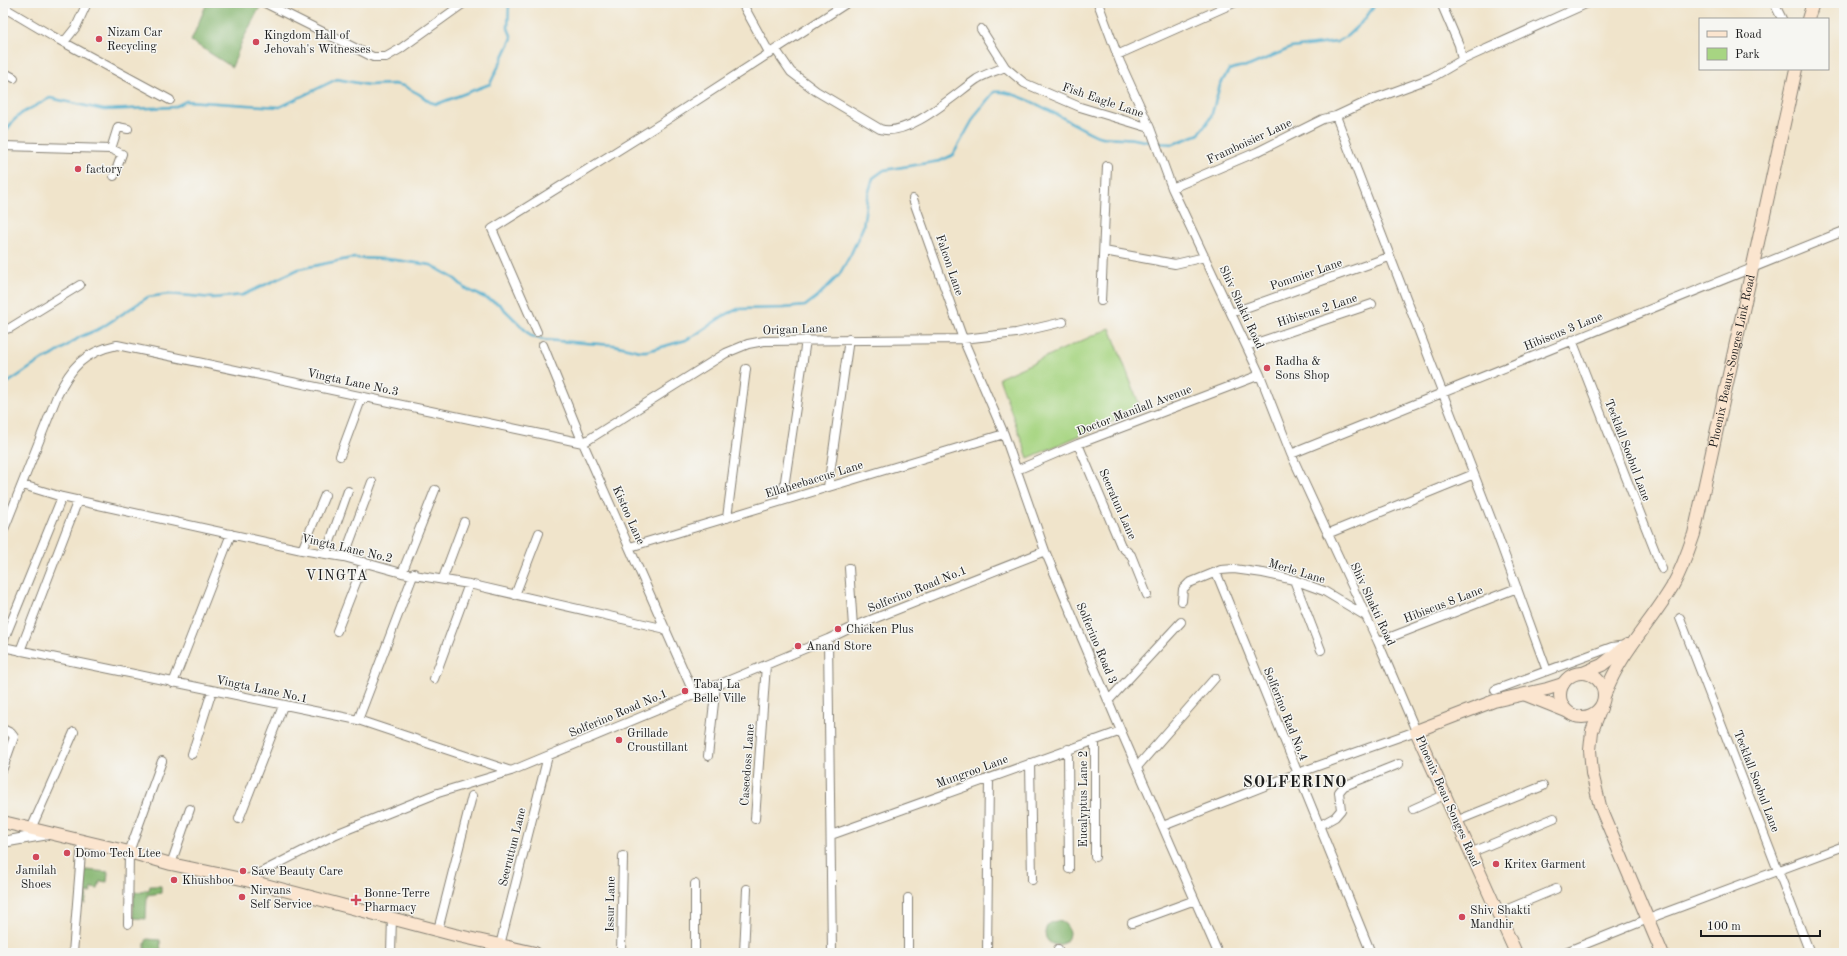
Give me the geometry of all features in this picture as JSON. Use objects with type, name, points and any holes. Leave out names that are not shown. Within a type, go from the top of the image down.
[{"type":"main road","points":[[1804,18],[1806,3]]},
{"type":"main road","points":[[1808,18],[1812,3]]},
{"type":"main road","name":"Phoenix Beaux-Songes Link Road","points":[[1604,694],[1630,642],[1672,587],[1686,559],[1694,534],[1796,70]]},
{"type":"main road","name":"Phoenix Beaux-Songes Link Road","points":[[1583,673],[1602,665],[1630,642]]},
{"type":"main road","points":[[1566,711],[1560,701],[1560,689],[1572,676],[1583,673],[1590,674],[1600,682],[1604,694],[1601,708],[1592,731],[1590,750],[1592,773],[1603,814],[1662,953]]},
{"type":"main road","name":"Phoenix Beau Songes Road","points":[[1516,953],[1416,731],[1508,696],[1525,694],[1563,684]]},
{"type":"main road","points":[[1525,694],[1566,711],[1571,715],[1584,718],[1596,713],[1601,708]]},
{"type":"main road","points":[[3,822],[48,834],[130,852],[171,864],[246,880],[392,917],[499,949],[535,953]]},
{"type":"street","points":[[64,42],[76,27],[87,3]]},
{"type":"street","points":[[265,3],[373,57],[386,57],[400,49],[464,3]]},
{"type":"street","points":[[742,3],[773,52],[792,72],[816,91],[880,129],[888,131],[911,123],[939,109],[978,78],[1006,68]]},
{"type":"street","points":[[537,332],[492,229],[773,52],[847,3]]},
{"type":"street","name":"Shiv Shakti Road","points":[[1098,3],[1117,55],[1150,128],[1172,188],[1247,346],[1291,454],[1378,642],[1416,731]]},
{"type":"street","points":[[1117,55],[1234,3]]},
{"type":"street","points":[[1440,3],[1458,45],[1462,60]]},
{"type":"street","name":"Framboisier Lane","points":[[1172,188],[1257,152],[1323,119],[1336,116],[1366,102],[1431,78],[1462,60],[1588,3]]},
{"type":"street","points":[[1774,3],[1782,18]]},
{"type":"street","points":[[3,7],[170,100]]},
{"type":"street","name":"Fish Eagle Lane","points":[[981,28],[1006,68],[1024,83],[1080,107],[1150,128]]},
{"type":"street","points":[[3,72],[14,78]]},
{"type":"street","points":[[1336,116],[1389,257],[1474,474],[1547,671]]},
{"type":"street","points":[[111,149],[118,128],[128,129]]},
{"type":"street","points":[[3,146],[111,149],[122,154],[114,176]]},
{"type":"street","points":[[1101,301],[1108,166]]},
{"type":"street","name":"Falcon Lane","points":[[913,199],[963,339]]},
{"type":"street","name":"Hibiscus 3 Lane","points":[[1291,454],[1844,231]]},
{"type":"street","points":[[1104,251],[1174,264],[1205,257]]},
{"type":"street","name":"Pommier Lane","points":[[1231,313],[1389,257]]},
{"type":"street","points":[[3,330],[16,325],[80,285]]},
{"type":"street","name":"Hibiscus 2 Lane","points":[[1247,346],[1372,304]]},
{"type":"street","name":"Origan Lane","points":[[583,443],[726,353],[748,344],[764,341],[849,339],[963,339],[1016,333],[1062,322]]},
{"type":"street","points":[[828,487],[849,339]]},
{"type":"street","name":"Solferino Road 3","points":[[963,339],[1004,434],[1045,551],[1136,767],[1218,953]]},
{"type":"street","points":[[782,501],[806,340]]},
{"type":"street","name":"Tecklall Soobul Lane","points":[[1572,340],[1662,569]]},
{"type":"street","name":"Vingta Lane No.3","points":[[23,485],[57,396],[67,376],[81,361],[99,349],[117,345],[583,443]]},
{"type":"street","name":"Kistoo Lane","points":[[543,345],[583,443],[694,694]]},
{"type":"street","points":[[727,518],[746,368]]},
{"type":"street","name":"Doctor Manilall Avenue","points":[[1017,470],[1078,444],[1260,375]]},
{"type":"street","points":[[340,456],[362,397]]},
{"type":"street","name":"Ellaheebaccus Lane","points":[[630,547],[1004,434]]},
{"type":"street","name":"Seeratun Lane","points":[[1078,444],[1121,546],[1131,555],[1147,595]]},
{"type":"street","points":[[1327,534],[1474,474]]},
{"type":"street","points":[[344,557],[372,482]]},
{"type":"street","points":[[3,532],[23,485]]},
{"type":"street","name":"Vingta Lane No.2","points":[[23,485],[62,497],[302,550],[344,557],[402,573],[443,578],[666,630]]},
{"type":"street","points":[[402,573],[436,490]]},
{"type":"street","points":[[326,553],[348,491]]},
{"type":"street","points":[[302,550],[325,495]]},
{"type":"street","points":[[3,642],[62,497]]},
{"type":"street","points":[[20,651],[78,500]]},
{"type":"street","points":[[443,578],[464,522]]},
{"type":"street","points":[[515,595],[539,533]]},
{"type":"street","points":[[173,683],[231,534]]},
{"type":"street","name":"Solferino Road No.1","points":[[246,880],[336,834],[438,793],[511,771],[828,639],[853,627],[1045,551]]},
{"type":"street","points":[[337,631],[364,562]]},
{"type":"street","points":[[848,568],[853,627]]},
{"type":"street","name":"Merle Lane","points":[[1182,601],[1182,593],[1185,586],[1216,572],[1234,569],[1263,573],[1294,580],[1324,591],[1365,616]]},
{"type":"street","name":"Solferino Rad No.4","points":[[1216,572],[1371,953]]},
{"type":"street","points":[[358,720],[414,574]]},
{"type":"street","points":[[1294,580],[1321,650]]},
{"type":"street","points":[[434,679],[470,584]]},
{"type":"street","name":"Hibiscus 8 Lane","points":[[1378,642],[1517,588]]},
{"type":"street","name":"Tecklall Soobul Lane","points":[[1680,618],[1810,953]]},
{"type":"street","points":[[1108,701],[1181,622]]},
{"type":"street","points":[[828,639],[832,953]]},
{"type":"street","points":[[1495,690],[1612,646],[1630,642]]},
{"type":"street","name":"Vingta Lane No.1","points":[[3,647],[283,706],[358,720],[511,771]]},
{"type":"street","name":"Caseedoss Lane","points":[[755,819],[766,665]]},
{"type":"street","points":[[1136,767],[1215,678]]},
{"type":"street","points":[[708,756],[716,685]]},
{"type":"street","points":[[192,754],[212,691]]},
{"type":"street","points":[[239,820],[283,706]]},
{"type":"street","points":[[3,729],[12,733],[14,737],[3,768]]},
{"type":"street","name":"Mungroo Lane","points":[[831,835],[1121,731]]},
{"type":"street","points":[[1163,826],[1298,773],[1416,731]]},
{"type":"street","points":[[31,829],[74,732]]},
{"type":"street","name":"Eucalyptus Lane 2","points":[[1094,857],[1095,740]]},
{"type":"street","points":[[1068,749],[1069,869]]},
{"type":"street","name":"Seeruttun Lane","points":[[499,949],[548,756]]},
{"type":"street","points":[[128,924],[130,852],[162,761]]},
{"type":"street","points":[[1030,763],[1032,880]]},
{"type":"street","points":[[1319,826],[1336,817],[1341,810],[1339,792],[1344,786],[1399,764]]},
{"type":"street","points":[[987,953],[989,778]]},
{"type":"street","points":[[1456,821],[1543,786]]},
{"type":"street","points":[[1413,809],[1444,795]]},
{"type":"street","points":[[438,930],[472,796]]},
{"type":"street","points":[[171,864],[190,809]]},
{"type":"street","points":[[1470,853],[1554,818]]},
{"type":"street","points":[[3,842],[48,834]]},
{"type":"street","points":[[73,953],[82,841]]},
{"type":"street","points":[[1563,953],[1648,919],[1844,846]]},
{"type":"street","name":"Issur Lane","points":[[621,953],[623,856]]},
{"type":"street","points":[[695,884],[695,953]]},
{"type":"street","points":[[744,953],[748,889]]},
{"type":"street","points":[[1498,913],[1556,889]]},
{"type":"street","points":[[908,898],[908,953]]},
{"type":"street","points":[[1132,923],[1195,900]]},
{"type":"street","points":[[391,953],[392,917]]},
{"type":"green space","points":[[207,3],[257,3],[261,5],[242,41],[232,67],[191,41]]},
{"type":"green space","points":[[1110,328],[1141,409],[1028,458],[999,378]]},
{"type":"green space","points":[[85,870],[108,872],[107,882],[100,881],[98,889],[92,888],[91,893],[87,893],[85,904],[81,903]]},
{"type":"green space","points":[[150,886],[161,886],[161,893],[147,895],[146,919],[133,918],[134,892],[149,890]]},
{"type":"green space","points":[[1057,921],[1062,922],[1068,928],[1068,938],[1062,944],[1057,945],[1052,944],[1046,938],[1045,933],[1046,928],[1052,922]]},
{"type":"green space","points":[[147,939],[160,940],[161,953],[145,953],[145,944]]},
{"type":"waterway","points":[[3,136],[13,121],[22,113],[50,98],[104,110],[174,107],[186,101],[280,107],[337,79],[368,85],[394,84],[404,86],[430,102],[437,104],[490,84],[512,38],[508,28],[509,3]]},
{"type":"waterway","points":[[1158,143],[1173,144],[1199,134],[1211,117],[1220,85],[1229,70],[1249,66],[1291,48],[1337,42],[1347,36],[1365,19],[1376,3]]},
{"type":"waterway","points":[[3,386],[40,361],[53,355],[80,337],[101,328],[148,297],[169,294],[213,298],[243,295],[299,269],[352,258],[388,259],[431,265],[455,279],[466,289],[499,304],[531,336],[544,340],[614,345],[640,351],[647,351],[686,340],[723,316],[738,309],[805,306],[818,296],[839,275],[851,254],[863,227],[867,198],[873,178],[884,170],[940,161],[953,155],[976,114],[994,92],[1005,92],[1017,96],[1101,137],[1130,138],[1153,142]]},
{"type":"place","name":"Nizam Car Recycling","points":[[99,39]]},
{"type":"place","name":"Kingdom Hall of Jehovah's Witnesses","points":[[256,42]]},
{"type":"place","name":"factory","points":[[78,169]]},
{"type":"place","name":"Radha & Sons Shop","points":[[1267,368]]},
{"type":"place","name":"Chicken Plus","points":[[838,629]]},
{"type":"place","name":"Anand Store","points":[[798,646]]},
{"type":"place","name":"Tabaj La Belle Ville","points":[[685,691]]},
{"type":"place","name":"Grillade Croustillant","points":[[619,740]]},
{"type":"place","name":"Domo Tech Ltee","points":[[67,853]]},
{"type":"place","name":"Jamilah Shoes","points":[[36,857]]},
{"type":"place","name":"Kritex Garment","points":[[1496,864]]},
{"type":"place","name":"Save Beauty Care","points":[[243,871]]},
{"type":"place","name":"Khushboo","points":[[174,880]]},
{"type":"place","name":"Nirvans Self Service","points":[[242,897]]},
{"type":"place","name":"Bonne-Terre Pharmacy","points":[[356,900]]},
{"type":"place","name":"Shiv Shakti Mandhir","points":[[1462,917]]},
{"type":"district","name":"VINGTA","points":[[337,575]]},
{"type":"district","name":"SOLFERINO","points":[[1295,781]]}]
